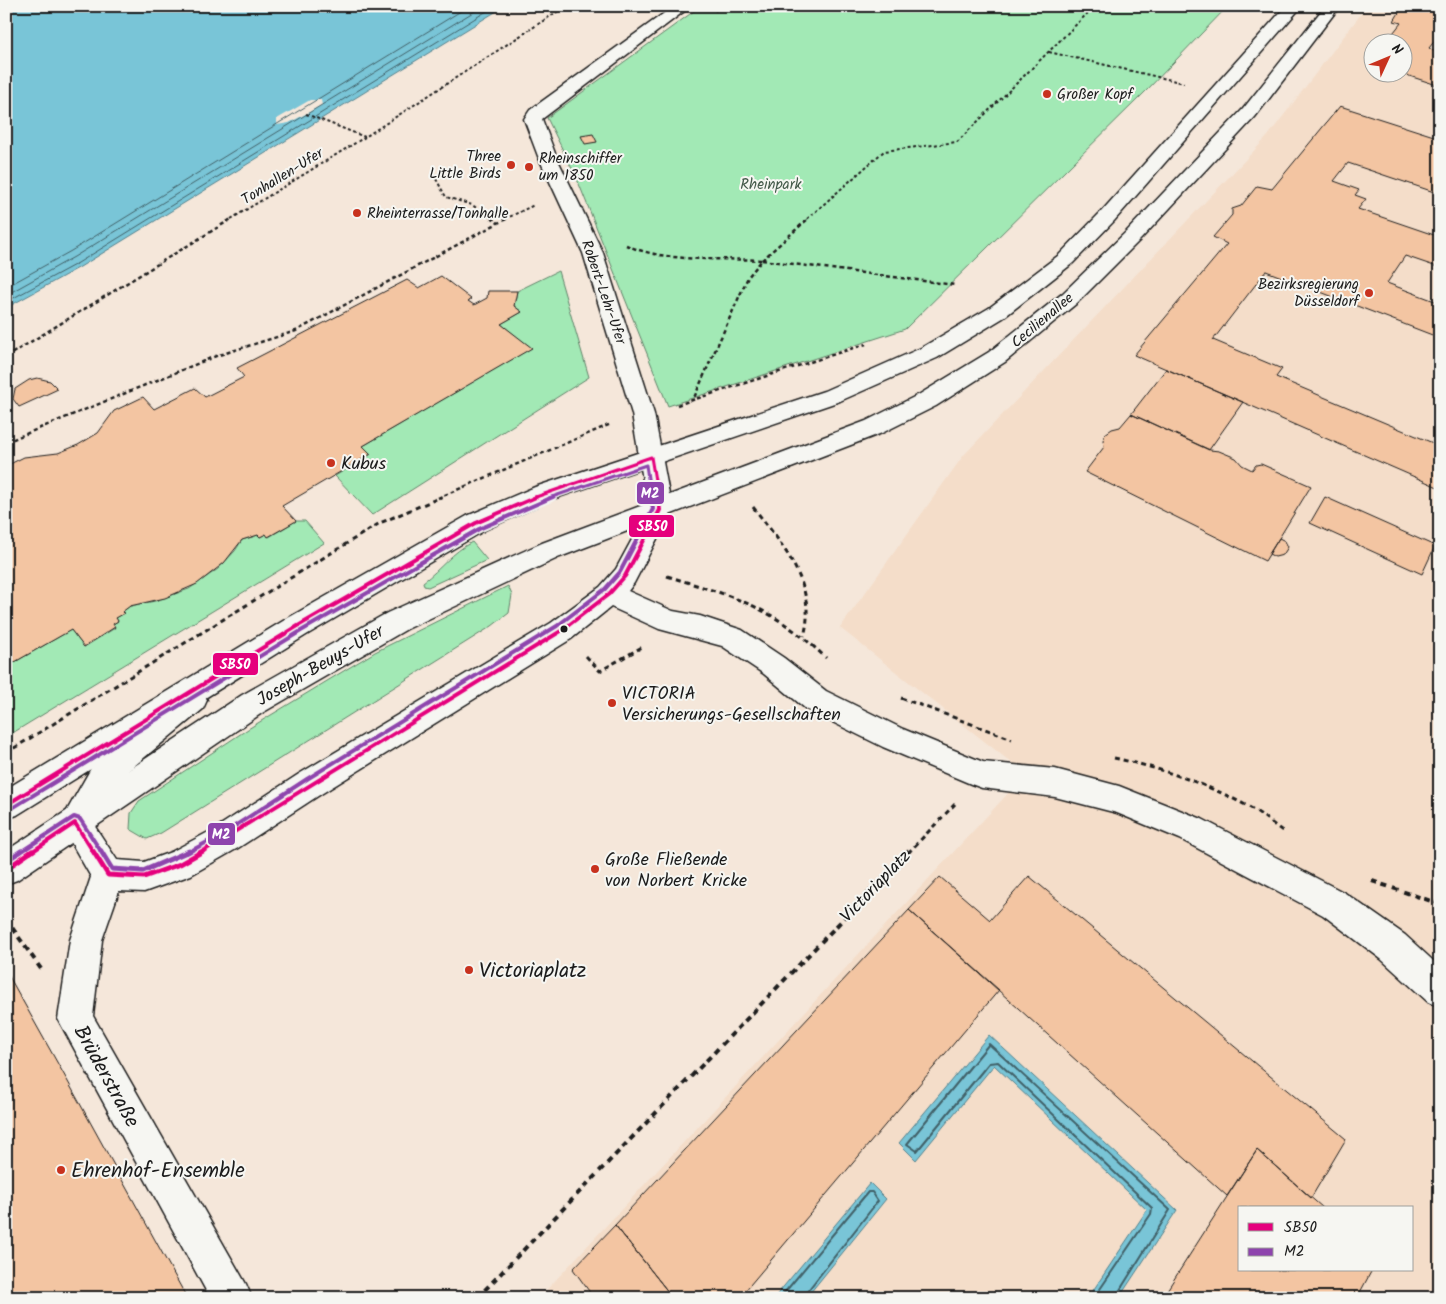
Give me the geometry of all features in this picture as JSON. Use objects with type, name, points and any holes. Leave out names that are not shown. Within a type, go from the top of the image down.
[{"type":"main road","name":"Robert-Lehr-Ufer","points":[[660,510],[643,414],[593,252],[547,156],[533,120],[536,114],[684,6]]},
{"type":"main road","name":"Cecilienallee","points":[[651,456],[832,396],[894,370],[960,336],[996,313],[1066,259],[1107,217],[1295,6]]},
{"type":"main road","name":"Cecilienallee","points":[[660,510],[874,427],[928,400],[997,357],[1070,298],[1134,235],[1249,113],[1333,6]]},
{"type":"main road","points":[[6,805],[298,626],[476,523],[544,493],[651,456]]},
{"type":"main road","points":[[229,670],[105,772],[75,823],[108,874],[144,876],[180,864],[227,838],[310,784],[560,631],[609,594],[625,576],[660,510]]},
{"type":"main road","name":"Joseph-Beuys-Ufer","points":[[6,869],[252,704],[397,621],[535,557],[660,510]]},
{"type":"main road","points":[[609,594],[661,617],[732,638],[774,666],[816,700],[893,738],[982,775],[1055,783],[1119,800],[1192,829],[1334,904],[1392,947],[1440,990]]},
{"type":"main road","name":"Brüderstraße","points":[[108,874],[86,940],[75,1019],[232,1298]]},
{"type":"path","name":"Tonhallen-Ufer","points":[[6,357],[365,137],[566,6]]},
{"type":"path","points":[[875,341],[693,400],[748,277],[762,260],[884,151],[957,142],[1095,6]]},
{"type":"path","points":[[1048,52],[1185,83]]},
{"type":"path","points":[[306,114],[365,137]]},
{"type":"path","points":[[436,179],[446,197],[472,205],[498,223]]},
{"type":"path","points":[[6,442],[216,356],[296,331],[545,199],[562,186]]},
{"type":"path","points":[[622,237],[626,246],[654,253],[762,260],[956,284]]},
{"type":"path","points":[[748,500],[784,548],[798,572],[806,599],[810,624],[804,636]]},
{"type":"path","points":[[584,654],[600,671],[652,641],[661,617],[667,567]]},
{"type":"path","name":"Victoriaplatz","points":[[477,1298],[982,775]]},
{"type":"shaded area","points":[[1367,6],[1440,6],[1440,1298],[539,1298],[1026,774],[840,628],[963,456],[1268,136]]},
{"type":"green space","name":"Rheinpark","points":[[701,6],[1228,6],[1146,91],[905,329],[668,406],[577,179],[547,118]]},
{"type":"green space","points":[[558,271],[589,377],[372,515],[335,476],[370,455],[363,446],[531,348],[501,324],[522,312],[514,306],[517,291]]},
{"type":"green space","points":[[296,521],[305,521],[324,543],[6,737],[6,667],[71,630],[84,647],[115,628],[113,624],[118,621],[116,618],[130,606],[155,601],[189,589],[218,569],[235,551],[242,540],[266,534],[269,537]]},
{"type":"green space","points":[[472,542],[487,560],[428,587],[424,586],[423,582],[458,551]]},
{"type":"green space","points":[[508,586],[512,595],[509,613],[492,626],[161,833],[147,839],[130,829],[131,813],[139,801],[248,729],[375,652]]},
{"type":"water","points":[[6,6],[505,6],[80,267],[6,308]]},
{"type":"water","points":[[989,1035],[1177,1210],[1119,1298],[1088,1298],[1147,1210],[994,1065],[916,1160],[899,1143]]},
{"type":"water","points":[[870,1183],[886,1199],[806,1298],[774,1298]]},
{"type":"pier","points":[[310,100],[321,100],[322,105],[289,123],[277,125],[277,119]]},
{"type":"building","points":[[1403,6],[1440,6],[1440,34],[1429,48],[1439,54],[1440,86],[1414,78],[1414,32],[1394,32],[1401,23],[1394,21]]},
{"type":"building","name":"Bezirksregierung Düsseldorf","points":[[1340,106],[1440,138],[1440,194],[1348,163],[1334,181],[1359,190],[1355,195],[1366,199],[1358,209],[1440,237],[1440,268],[1405,256],[1387,283],[1440,303],[1440,338],[1266,271],[1213,340],[1282,369],[1276,377],[1440,446],[1440,488],[1134,355],[1227,244],[1213,237],[1232,215],[1232,209],[1241,206],[1257,186],[1272,189]]},
{"type":"building","points":[[593,134],[597,142],[585,144],[581,136]]},
{"type":"building","points":[[441,276],[471,299],[468,301],[474,305],[487,298],[488,291],[517,291],[514,306],[522,312],[501,324],[532,348],[363,446],[371,454],[282,506],[296,521],[268,537],[266,534],[242,540],[224,563],[197,584],[165,598],[130,606],[122,612],[125,613],[116,618],[118,621],[113,624],[115,627],[84,647],[71,630],[6,667],[6,466],[24,457],[58,453],[78,445],[98,433],[114,411],[143,397],[154,409],[195,388],[205,397],[244,377],[237,368],[407,280],[419,288]]},
{"type":"building","points":[[1166,369],[1243,402],[1209,450],[1131,414]]},
{"type":"building","points":[[37,378],[50,381],[58,389],[19,407],[13,399],[15,389],[29,380]]},
{"type":"building","points":[[1131,414],[1210,450],[1219,451],[1236,458],[1242,465],[1252,470],[1256,465],[1261,464],[1311,486],[1265,561],[1085,472],[1104,447],[1103,440],[1105,434],[1112,429],[1120,427]]},
{"type":"building","points":[[1325,497],[1435,546],[1422,574],[1310,523]]},
{"type":"building","points":[[1279,538],[1285,541],[1288,547],[1283,555],[1275,557],[1269,554]]},
{"type":"building","points":[[1029,876],[1346,1139],[1311,1198],[1257,1150],[1227,1196],[909,910],[940,877],[990,920]]},
{"type":"building","points":[[909,910],[999,990],[739,1298],[673,1298],[615,1225]]},
{"type":"building","name":"Ehrenhof-Ensemble","points":[[6,971],[67,1080],[187,1298],[6,1298]]},
{"type":"building","points":[[1257,1150],[1321,1206],[1238,1206],[1238,1272],[1371,1272],[1357,1298],[1162,1298]]},
{"type":"building","points":[[615,1225],[673,1298],[594,1298],[573,1269]]},
{"type":"transit line","name":"SB50","points":[[6,805],[298,626],[476,523],[544,493],[651,457],[660,510],[625,576],[609,594],[561,631],[310,784],[227,838],[180,864],[144,877],[108,875],[75,823],[6,869]]},
{"type":"transit line","name":"M2","points":[[6,861],[74,817],[80,819],[112,869],[143,871],[177,858],[224,833],[307,779],[557,626],[605,589],[620,572],[653,509],[646,465],[546,499],[479,529],[301,631],[9,810]]},
{"type":"place","name":"Großer Kopf","points":[[1047,94]]},
{"type":"place","name":"Three Little Birds","points":[[511,165]]},
{"type":"place","name":"Rheinschiffer um 1850","points":[[529,167]]},
{"type":"place","name":"Rheinterrasse/Tonhalle","points":[[357,213]]},
{"type":"place","name":"Bezirksregierung Düsseldorf","points":[[1369,293]]},
{"type":"place","name":"Kubus","points":[[331,463]]},
{"type":"place","name":"VICTORIA Versicherungs-Gesellschaften","points":[[612,703]]},
{"type":"place","name":"Große Fließende von Norbert Kricke","points":[[595,869]]},
{"type":"place","name":"Victoriaplatz","points":[[469,970]]},
{"type":"place","name":"Ehrenhof-Ensemble","points":[[61,1170]]}]
